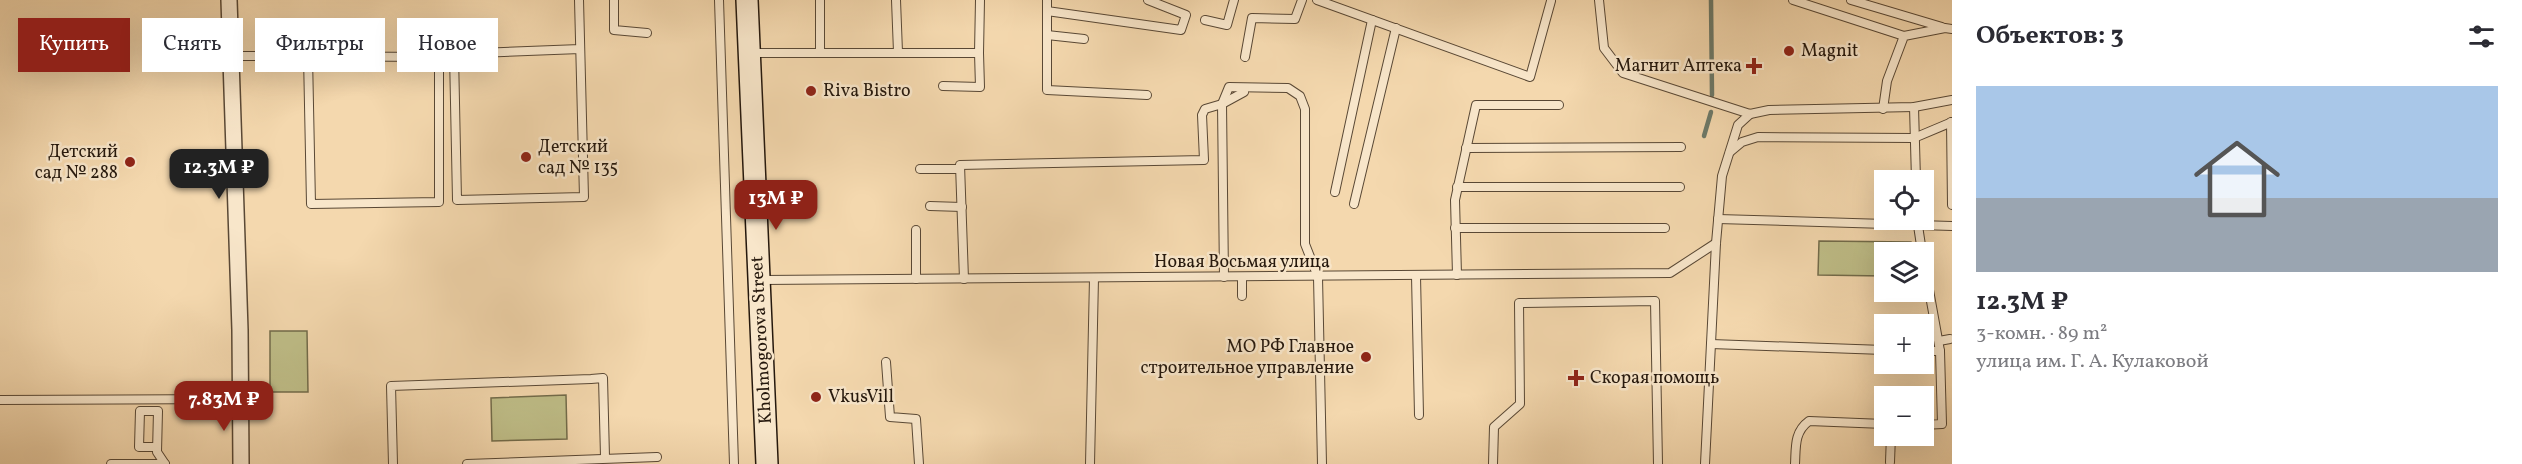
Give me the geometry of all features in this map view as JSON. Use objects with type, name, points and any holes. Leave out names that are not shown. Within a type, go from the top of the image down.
[{"type":"main road","name":"Kholmogorova Street","points":[[747,0],[767,464]]},
{"type":"street","points":[[229,0],[230,18]]},
{"type":"street","points":[[232,72],[240,340],[241,464]]},
{"type":"lane","points":[[579,0],[584,197],[457,201],[454,54],[580,49]]},
{"type":"lane","points":[[614,0],[614,30],[647,33]]},
{"type":"lane","points":[[719,0],[734,464]]},
{"type":"lane","points":[[820,0],[820,52]]},
{"type":"lane","points":[[896,0],[898,52]]},
{"type":"lane","points":[[943,86],[980,87],[980,0]]},
{"type":"lane","points":[[1047,0],[1047,90],[1147,95]]},
{"type":"lane","points":[[1047,11],[1181,30],[1186,15],[1148,0]]},
{"type":"lane","points":[[1205,20],[1227,25],[1234,0]]},
{"type":"lane","points":[[1245,57],[1252,18],[1296,19],[1302,0]]},
{"type":"lane","points":[[1317,0],[1332,2],[1372,20],[1530,77],[1551,1]]},
{"type":"lane","points":[[1599,0],[1604,48],[1623,73],[1750,114],[1769,110],[1914,107],[1952,100]]},
{"type":"lane","points":[[1793,0],[1904,36],[1949,29]]},
{"type":"lane","points":[[1851,0],[1949,29]]},
{"type":"lane","points":[[1335,192],[1372,20]]},
{"type":"lane","points":[[1354,204],[1396,28]]},
{"type":"lane","points":[[1047,35],[1084,39]]},
{"type":"lane","points":[[1882,109],[1887,81],[1904,36]]},
{"type":"lane","points":[[749,53],[979,53]]},
{"type":"lane","points":[[308,56],[439,57],[438,202],[311,204],[308,56]]},
{"type":"lane","points":[[1224,277],[1222,104],[1229,87],[1288,88],[1300,96],[1305,109],[1305,248],[1318,277],[1322,464]]},
{"type":"lane","points":[[964,279],[960,165],[1204,160],[1202,115],[1205,109],[1222,104],[1244,92]]},
{"type":"lane","points":[[1457,275],[1455,200],[1476,105],[1559,105]]},
{"type":"lane","points":[[1914,107],[1916,170]]},
{"type":"lane","points":[[1705,464],[1716,243],[1722,176],[1738,125],[1750,114]]},
{"type":"lane","points":[[1730,152],[1742,142],[1758,137],[1914,138],[1952,122],[1952,205]]},
{"type":"lane","points":[[1466,148],[1681,147]]},
{"type":"lane","points":[[920,169],[960,169]]},
{"type":"lane","points":[[1457,187],[1680,187]]},
{"type":"lane","points":[[930,206],[962,207]]},
{"type":"lane","points":[[1718,219],[1874,221]]},
{"type":"lane","points":[[1934,224],[1952,226]]},
{"type":"lane","points":[[1455,228],[1665,228]]},
{"type":"lane","points":[[916,230],[916,279]]},
{"type":"lane","name":"Новая Восьмая улица","points":[[759,280],[1670,273],[1716,243]]},
{"type":"lane","points":[[1416,276],[1419,415]]},
{"type":"lane","points":[[1242,277],[1242,296]]},
{"type":"lane","points":[[1090,464],[1094,278]]},
{"type":"lane","points":[[1493,464],[1494,427],[1520,404],[1519,303],[1643,302],[1655,302],[1658,464]]},
{"type":"lane","points":[[1932,302],[1940,351],[1942,424],[1934,424]]},
{"type":"lane","points":[[1939,341],[1950,339]]},
{"type":"lane","points":[[1711,344],[1874,350]]},
{"type":"lane","points":[[1934,351],[1940,351]]},
{"type":"lane","points":[[886,362],[890,417],[916,419],[919,464]]},
{"type":"lane","points":[[393,464],[391,386],[603,378],[605,457]]},
{"type":"lane","points":[[0,400],[239,399]]},
{"type":"lane","points":[[157,447],[139,447],[140,411],[158,411],[157,452],[165,464]]},
{"type":"lane","points":[[1796,464],[1796,439],[1800,428],[1809,421],[1874,424]]},
{"type":"lane","points":[[1890,462],[1891,446]]},
{"type":"lane","points":[[467,464],[605,457],[657,457]]},
{"type":"lane","points":[[111,464],[165,464]]},
{"type":"shaded area","points":[[1819,241],[1911,242],[1874,242],[1874,276],[1818,275]]},
{"type":"shaded area","points":[[270,331],[307,331],[308,392],[270,392]]},
{"type":"shaded area","points":[[566,395],[567,439],[492,441],[491,398]]},
{"type":"waterway","points":[[1711,0],[1712,95]]},
{"type":"waterway","points":[[1704,136],[1711,112]]},
{"type":"place","name":"Magnit","points":[[1789,51]]},
{"type":"place","name":"Магнит Аптека","points":[[1754,66]]},
{"type":"place","name":"Riva Bistro","points":[[811,91]]},
{"type":"place","name":"Детский сад № 135","points":[[526,157]]},
{"type":"place","name":"Детский сад № 288","points":[[130,162]]},
{"type":"place","name":"МО РФ Главное строительное управление","points":[[1366,357]]},
{"type":"place","name":"Скорая помощь","points":[[1576,378]]},
{"type":"place","name":"VkusVill","points":[[816,397]]}]
